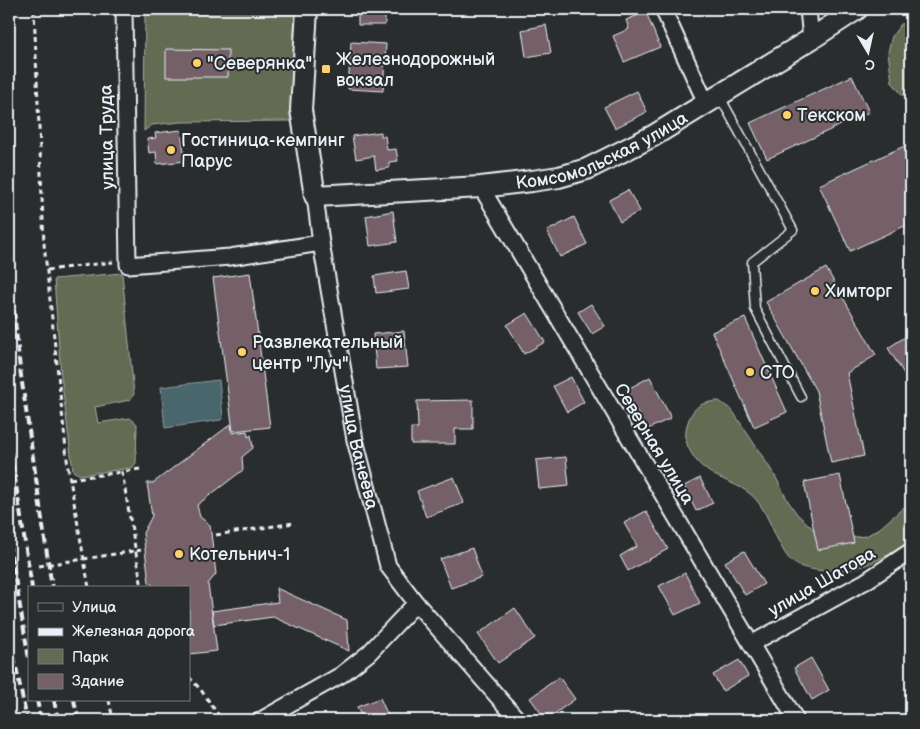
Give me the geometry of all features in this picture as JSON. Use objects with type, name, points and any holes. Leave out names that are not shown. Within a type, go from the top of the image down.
[{"type":"street","name":"улица Труда","points":[[124,9],[128,263]]},
{"type":"street","name":"улица Ванеева","points":[[307,9],[302,110],[321,243],[355,440],[388,566],[416,603],[518,720]]},
{"type":"street","points":[[662,9],[713,99]]},
{"type":"street","points":[[808,9],[810,40]]},
{"type":"street","name":"Комсомольская улица","points":[[315,196],[481,187],[532,182],[559,177],[587,168],[653,136],[858,9]]},
{"type":"street","name":"Северная улица","points":[[481,187],[796,720]]},
{"type":"street","points":[[128,263],[230,258],[321,243]]},
{"type":"street","name":"улица Шатова","points":[[751,644],[866,582],[911,551]]},
{"type":"street","points":[[261,720],[348,669],[369,653],[416,603]]},
{"type":"lane","points":[[713,99],[793,230],[752,262],[755,309],[801,397]]},
{"type":"path","points":[[34,9],[44,244],[70,478],[89,586]]},
{"type":"path","points":[[47,270],[128,263]]},
{"type":"path","points":[[70,478],[140,469]]},
{"type":"path","points":[[122,472],[142,586]]},
{"type":"path","points":[[216,536],[294,523]]},
{"type":"path","points":[[39,566],[142,550]]},
{"type":"path","points":[[190,678],[201,690],[222,720]]},
{"type":"path","points":[[110,702],[114,720]]},
{"type":"green space","points":[[145,9],[295,9],[294,35],[297,52],[293,69],[291,121],[181,122],[152,125],[144,131]]},
{"type":"green space","points":[[911,22],[911,96],[902,95],[892,82],[888,52],[892,36],[901,24]]},
{"type":"green space","points":[[122,273],[134,394],[130,400],[95,407],[98,423],[130,418],[137,424],[136,463],[132,468],[80,475],[73,471],[61,376],[54,279]]},
{"type":"green space","points":[[719,401],[732,410],[774,474],[797,514],[820,535],[835,539],[866,536],[880,528],[903,508],[911,505],[911,541],[866,565],[843,571],[816,570],[793,562],[787,556],[758,502],[741,488],[703,468],[688,447],[686,428],[690,416],[696,408],[708,402]]},
{"type":"water","points":[[219,380],[223,417],[221,420],[165,428],[161,387]]},
{"type":"building","points":[[358,9],[385,9],[385,25],[358,25]]},
{"type":"building","points":[[748,9],[771,9],[772,14],[748,15]]},
{"type":"building","points":[[646,12],[660,47],[624,62],[613,36],[629,29],[626,20]]},
{"type":"building","points":[[546,25],[551,53],[526,57],[522,30]]},
{"type":"building","points":[[351,42],[386,44],[383,91],[348,89]]},
{"type":"building","name":"\"Северянка\"","points":[[166,49],[228,50],[228,77],[166,77]]},
{"type":"building","points":[[852,76],[869,112],[767,159],[750,123]]},
{"type":"building","points":[[637,91],[647,112],[615,128],[604,107]]},
{"type":"building","points":[[181,130],[185,161],[157,164],[156,152],[149,153],[147,139],[156,138],[155,133]]},
{"type":"building","points":[[381,132],[381,136],[385,136],[387,150],[396,149],[398,161],[389,162],[389,168],[376,170],[374,156],[356,159],[352,136]]},
{"type":"building","points":[[911,143],[911,223],[850,251],[819,185]]},
{"type":"building","points":[[628,190],[640,211],[620,222],[609,200]]},
{"type":"building","points":[[393,211],[397,242],[370,246],[366,216]]},
{"type":"building","points":[[574,217],[587,244],[560,257],[547,231]]},
{"type":"building","points":[[826,268],[876,355],[847,373],[864,456],[831,463],[816,391],[766,302]]},
{"type":"building","points":[[406,271],[409,289],[376,293],[374,276]]},
{"type":"building","name":"Развлекательный центр \"Луч\"","points":[[250,273],[270,427],[233,431],[213,278]]},
{"type":"building","points":[[591,304],[605,326],[592,334],[578,312]]},
{"type":"building","points":[[527,313],[545,342],[524,354],[507,325]]},
{"type":"building","name":"СТО","points":[[745,318],[787,412],[754,427],[712,332]]},
{"type":"building","points":[[404,331],[408,367],[376,369],[373,334]]},
{"type":"building","points":[[911,333],[911,385],[888,348]]},
{"type":"building","points":[[571,377],[584,402],[567,412],[553,386]]},
{"type":"building","points":[[650,377],[671,418],[646,430],[626,390]]},
{"type":"building","points":[[473,400],[473,429],[455,429],[455,444],[411,444],[411,428],[418,428],[417,401]]},
{"type":"building","name":"Котельнич-1","points":[[231,424],[232,433],[247,431],[248,437],[251,435],[253,448],[242,457],[243,470],[197,505],[200,517],[210,525],[216,574],[208,584],[217,651],[190,654],[190,586],[154,586],[149,582],[143,533],[152,516],[147,483],[153,483]]},
{"type":"building","points":[[566,457],[569,486],[539,489],[536,460]]},
{"type":"building","points":[[840,475],[854,543],[818,550],[804,482]]},
{"type":"building","points":[[454,477],[464,503],[426,517],[417,491]]},
{"type":"building","points":[[700,478],[713,503],[696,511],[684,486]]},
{"type":"building","points":[[646,511],[668,549],[628,571],[620,556],[637,546],[624,523]]},
{"type":"building","points":[[472,548],[482,577],[451,588],[440,559]]},
{"type":"building","points":[[744,551],[764,584],[745,595],[725,562]]},
{"type":"building","points":[[685,573],[700,603],[675,615],[659,586]]},
{"type":"building","points":[[276,588],[347,620],[349,651],[273,617],[214,625],[212,611],[278,602]]},
{"type":"building","points":[[515,608],[535,638],[498,663],[478,634]]},
{"type":"building","points":[[811,658],[829,690],[812,700],[794,668]]},
{"type":"building","points":[[739,660],[748,676],[723,691],[713,675]]},
{"type":"building","points":[[559,677],[575,699],[546,720],[530,698]]},
{"type":"building","points":[[380,698],[390,720],[363,720],[357,707]]},
{"type":"railway","points":[[9,263],[20,369],[52,586]]},
{"type":"railway","points":[[9,440],[32,586]]},
{"type":"railway","points":[[9,543],[28,653]]},
{"type":"railway","points":[[9,633],[27,720]]},
{"type":"railway","points":[[37,702],[41,720]]},
{"type":"railway","points":[[54,702],[58,720]]},
{"type":"railway","points":[[74,702],[78,720]]},
{"type":"place","name":"\"Северянка\"","points":[[197,63]]},
{"type":"place","name":"Железнодорожный вокзал","points":[[326,69]]},
{"type":"place","name":"Текском","points":[[787,115]]},
{"type":"place","name":"Гостиница-кемпинг Парус","points":[[171,150]]},
{"type":"place","name":"Химторг","points":[[815,291]]},
{"type":"place","name":"Развлекательный центр \"Луч\"","points":[[242,352]]},
{"type":"place","name":"СТО","points":[[750,372]]},
{"type":"place","name":"Котельнич-1","points":[[179,554]]}]
